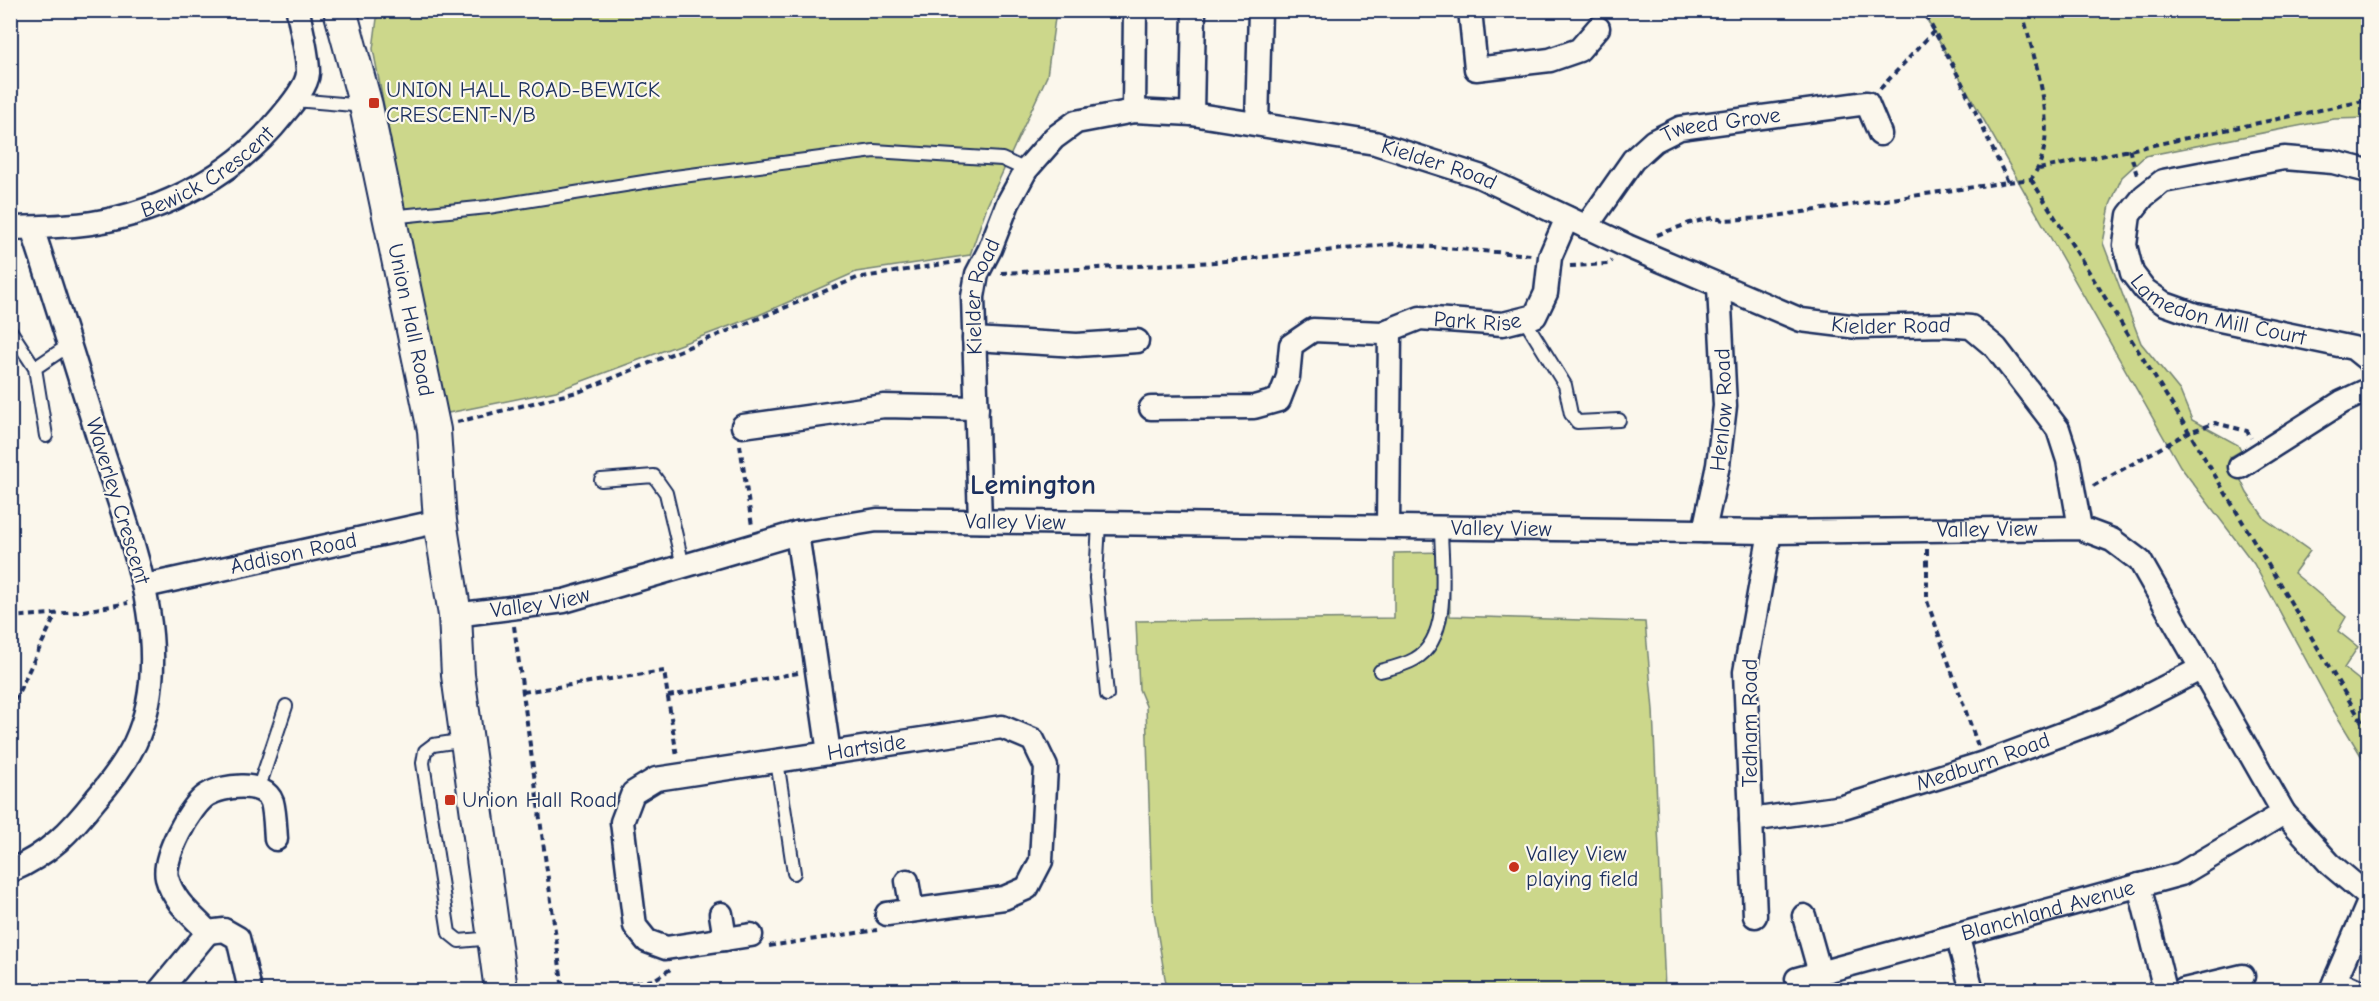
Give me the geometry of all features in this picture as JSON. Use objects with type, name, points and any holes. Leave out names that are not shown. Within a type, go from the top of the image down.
[{"type":"street","name":"Bewick Crescent","points":[[21,228],[93,223],[152,207],[200,187],[239,158],[273,128],[295,100],[308,75],[298,10]]},
{"type":"street","name":"Union Hall Road","points":[[340,10],[366,106],[434,430],[440,521],[455,615],[458,675],[501,990]]},
{"type":"street","points":[[1134,111],[1136,10]]},
{"type":"street","points":[[1192,114],[1194,10]]},
{"type":"street","points":[[1257,123],[1260,10]]},
{"type":"street","points":[[1470,10],[1476,69],[1550,60],[1579,50],[1598,28]]},
{"type":"street","points":[[1867,103],[1880,134]]},
{"type":"street","name":"Tweed Grove","points":[[1576,222],[1633,160],[1654,141],[1680,128],[1867,103]]},
{"type":"street","name":"Kielder Road","points":[[981,521],[973,297],[977,274],[990,249],[1008,203],[1026,170],[1054,138],[1077,122],[1134,111],[1192,114],[1375,143],[1479,176],[1627,246],[1801,320],[1858,327],[1944,325],[1971,327],[1995,348],[2058,429],[2068,460],[2080,528]]},
{"type":"street","name":"Lamedon Mill Court","points":[[2368,171],[2334,162],[2284,158],[2163,181],[2144,196],[2129,215],[2125,245],[2132,273],[2145,290],[2165,304],[2196,315],[2353,348],[2368,360]]},
{"type":"street","name":"Park Rise","points":[[1151,408],[1254,407],[1279,400],[1288,377],[1291,345],[1313,330],[1382,333],[1420,318],[1503,324],[1535,316],[1546,293],[1550,257],[1576,222]]},
{"type":"street","name":"Waverley Crescent","points":[[10,871],[37,859],[76,824],[107,786],[135,744],[147,707],[151,664],[146,593],[69,345],[21,228]]},
{"type":"street","name":"Henlow Road","points":[[1704,531],[1718,465],[1725,406],[1719,287]]},
{"type":"street","points":[[1388,526],[1390,330]]},
{"type":"street","points":[[974,339],[1077,345],[1137,341]]},
{"type":"street","points":[[2240,467],[2342,402],[2368,390]]},
{"type":"street","points":[[743,426],[884,406],[977,408]]},
{"type":"street","name":"Valley View","points":[[455,615],[564,601],[797,533],[877,520],[1770,532],[2080,528],[2112,540],[2140,561],[2284,813],[2330,864],[2368,896]]},
{"type":"street","name":"Addison Road","points":[[146,593],[440,521]]},
{"type":"street","name":"Tedham Road","points":[[1755,916],[1745,672],[1770,532]]},
{"type":"street","points":[[797,533],[829,753]]},
{"type":"street","name":"Medburn Road","points":[[1751,820],[1843,807],[1984,763],[2105,717],[2202,668]]},
{"type":"street","name":"Hartside","points":[[755,941],[724,939],[666,948],[647,941],[635,926],[622,822],[633,793],[656,779],[1002,727],[1034,740],[1046,767],[1041,861],[1028,888],[1004,898],[887,914]]},
{"type":"street","points":[[208,932],[176,900],[166,876],[169,852],[200,801],[210,793],[250,786],[259,787],[272,801],[276,839]]},
{"type":"street","name":"Blanchland Avenue","points":[[1797,979],[2181,874],[2284,813]]},
{"type":"street","points":[[907,881],[912,910]]},
{"type":"street","points":[[2139,885],[2165,990]]},
{"type":"street","points":[[2356,990],[2333,986],[2368,904]]},
{"type":"street","points":[[721,914],[724,939]]},
{"type":"street","points":[[1804,916],[1820,973]]},
{"type":"street","points":[[160,990],[208,932],[224,930],[238,938],[250,990]]},
{"type":"street","points":[[1957,935],[1972,990]]},
{"type":"street","points":[[2184,990],[2243,976]]},
{"type":"lane","points":[[295,100],[366,106]]},
{"type":"lane","points":[[389,217],[488,207],[675,177],[874,151],[1002,159],[1026,170]]},
{"type":"lane","points":[[1524,319],[1565,385],[1571,414],[1577,422],[1619,420]]},
{"type":"lane","points":[[10,330],[35,368],[46,436]]},
{"type":"lane","points":[[35,368],[69,345]]},
{"type":"lane","points":[[601,480],[654,476],[666,493],[682,566]]},
{"type":"lane","points":[[1099,523],[1096,579],[1107,694]]},
{"type":"lane","points":[[1380,671],[1416,658],[1434,640],[1441,614],[1441,527]]},
{"type":"lane","points":[[259,787],[286,706]]},
{"type":"lane","points":[[466,740],[433,745],[425,751],[423,763],[449,933],[459,941],[493,938]]},
{"type":"lane","points":[[777,761],[794,873]]},
{"type":"path","points":[[1923,10],[1962,83],[2008,182]]},
{"type":"path","points":[[434,430],[468,418],[581,391],[857,278],[967,260],[977,274],[1215,262],[1395,244],[1550,257],[1567,266],[1608,264],[1627,246],[1690,223],[1713,218],[1725,220],[1762,218],[2031,179],[2039,169],[2045,153],[2047,135],[2045,111],[2022,10]]},
{"type":"path","points":[[1867,103],[1934,31]]},
{"type":"path","points":[[2039,169],[2368,100]]},
{"type":"path","points":[[2129,149],[2144,196]]},
{"type":"path","points":[[2031,179],[2189,432],[2368,732]]},
{"type":"path","points":[[2074,497],[2189,432],[2215,423],[2247,431],[2261,453]]},
{"type":"path","points":[[743,426],[737,427],[755,545]]},
{"type":"path","points":[[1927,530],[1927,601],[1984,763]]},
{"type":"path","points":[[10,617],[56,614],[146,593]]},
{"type":"path","points":[[512,608],[563,990]]},
{"type":"path","points":[[10,710],[56,614]]},
{"type":"path","points":[[668,696],[817,670]]},
{"type":"path","points":[[523,692],[664,671],[680,775]]},
{"type":"path","points":[[755,941],[887,929],[887,914]]},
{"type":"path","points":[[584,990],[654,980],[691,956],[695,944]]},
{"type":"green space","points":[[378,11],[1056,11],[1047,76],[987,206],[970,255],[856,272],[759,315],[556,391],[443,414],[373,49]]},
{"type":"green space","points":[[1922,11],[2368,11],[2368,118],[2334,119],[2145,156],[2122,177],[2110,205],[2103,243],[2141,343],[2180,391],[2192,420],[2238,445],[2241,451],[2230,457],[2247,493],[2265,519],[2310,551],[2294,573],[2346,617],[2338,631],[2358,647],[2344,668],[2368,687],[2368,767],[2332,708],[2254,564],[2180,466]]},
{"type":"green space","points":[[1449,552],[1450,616],[1645,622],[1653,710],[1665,990],[1167,990],[1152,900],[1146,706],[1139,689],[1136,621],[1394,618],[1394,553]]},
{"type":"place","name":"UNION HALL ROAD-BEWICK CRESCENT-N/B","points":[[374,103]]},
{"type":"place","name":"Union Hall Road","points":[[450,800]]},
{"type":"place","name":"Valley View playing field","points":[[1514,867]]},
{"type":"district","name":"Lemington","points":[[1033,485]]}]
